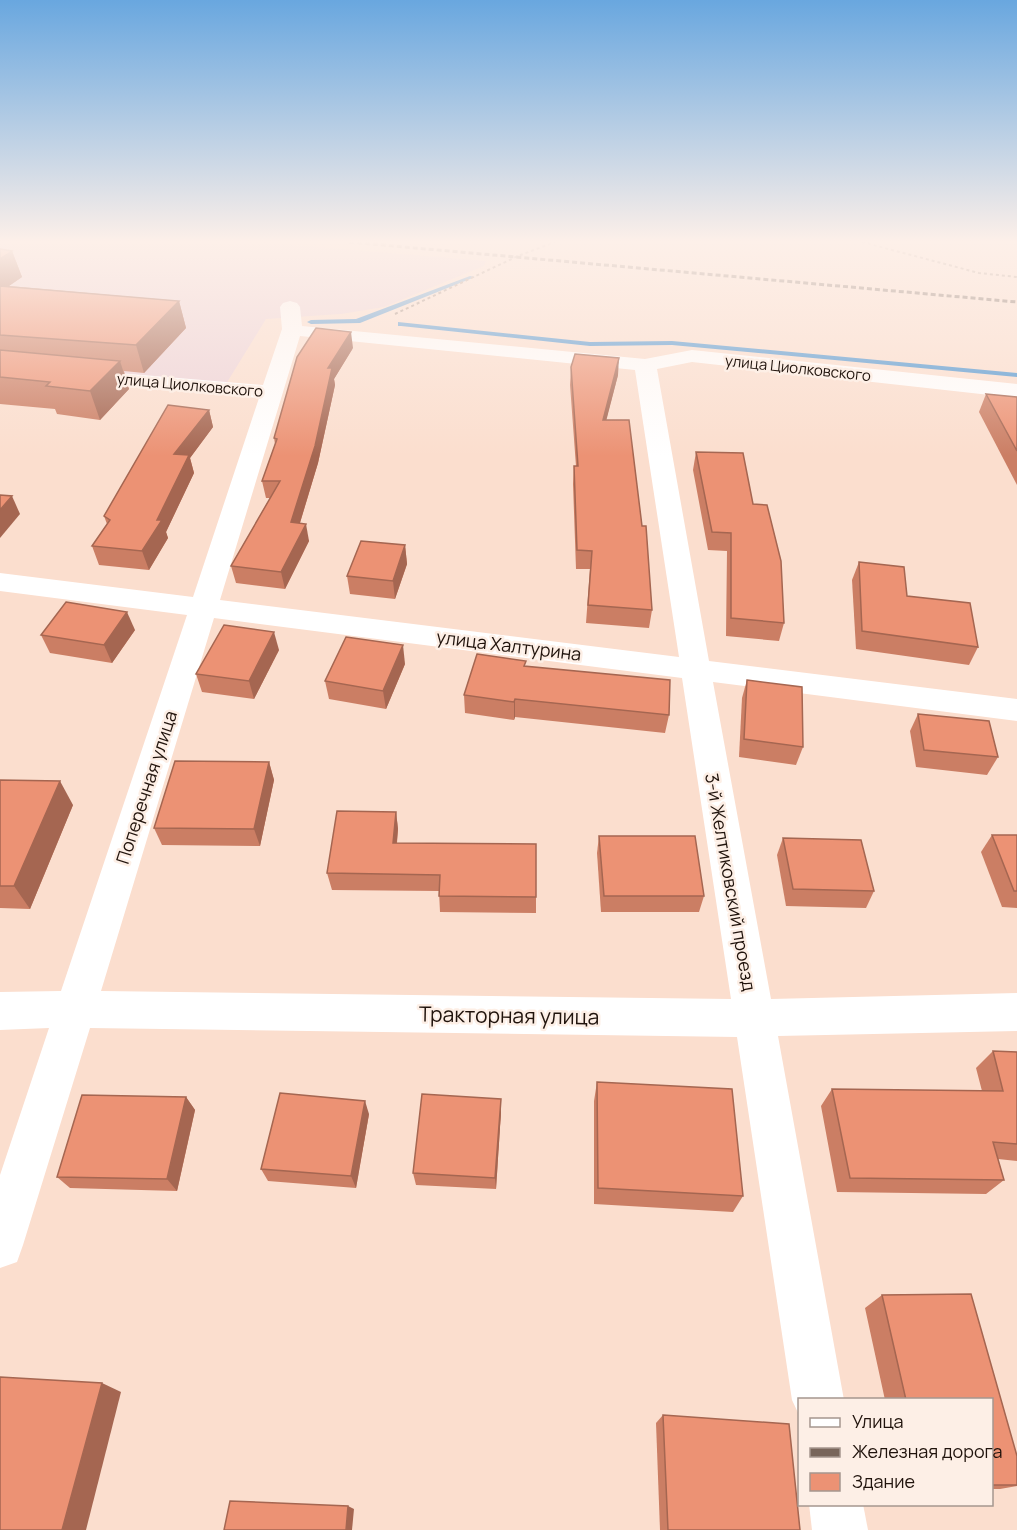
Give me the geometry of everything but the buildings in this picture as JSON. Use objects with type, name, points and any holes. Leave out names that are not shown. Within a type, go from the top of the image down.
[{"type":"street","name":"улица Циолковского","points":[[291,318],[645,365],[692,356],[1017,391]]},
{"type":"street","name":"Поперечная улица","points":[[0,1245],[272,392],[291,318]]},
{"type":"street","name":"3-й Желтиковский проезд","points":[[645,365],[818,1398]]},
{"type":"street","name":"улица Циолковского","points":[[0,369],[272,392]]},
{"type":"street","name":"улица Халтурина","points":[[0,582],[1017,710]]},
{"type":"street","name":"Тракторная улица","points":[[0,1011],[75,1009],[754,1018],[1017,1012]]},
{"type":"street","points":[[836,1506],[840,1530]]},
{"type":"path","points":[[389,317],[397,313]]},
{"type":"shaded area","points":[[0,313],[345,313],[266,319],[226,384],[0,364]]},
{"type":"waterway","points":[[311,322],[357,321],[377,313]]},
{"type":"waterway","points":[[401,324],[590,344],[672,343],[1017,375]]}]
